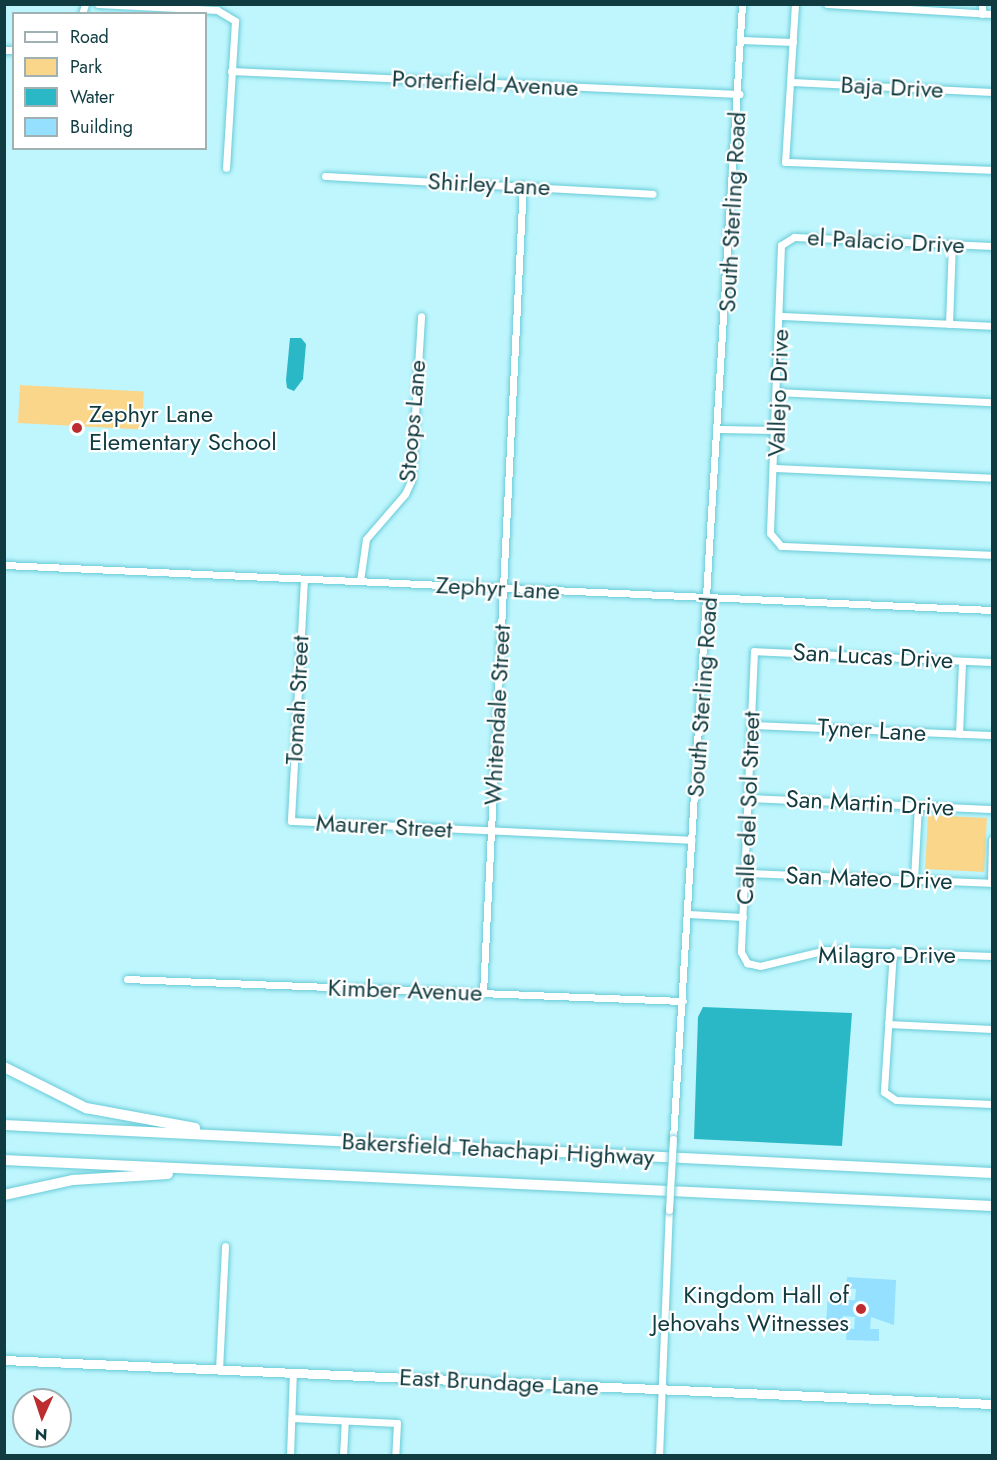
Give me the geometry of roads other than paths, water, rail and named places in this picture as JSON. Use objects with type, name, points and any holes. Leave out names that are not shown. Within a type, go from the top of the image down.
[{"type":"highway","points":[[4,1067],[86,1108],[249,1136]]},
{"type":"highway","name":"Bakersfield Tehachapi Highway","points":[[4,1125],[993,1173]]},
{"type":"highway","name":"Bakersfield Tehachapi Highway","points":[[4,1160],[993,1206]]},
{"type":"highway","points":[[4,1195],[98,1176],[279,1173]]},
{"type":"highway","points":[[967,1205],[993,1213]]},
{"type":"main road","name":"East Brundage Lane","points":[[4,1360],[993,1404]]},
{"type":"street","points":[[98,4],[217,10],[236,21],[226,168]]},
{"type":"street","name":"South Sterling Road","points":[[660,1455],[673,1139],[720,429],[742,4]]},
{"type":"street","points":[[795,4],[792,82],[785,162],[993,170]]},
{"type":"street","points":[[827,4],[993,14]]},
{"type":"street","points":[[982,4],[982,14]]},
{"type":"street","points":[[741,40],[793,42]]},
{"type":"street","name":"Porterfield Avenue","points":[[231,71],[739,94]]},
{"type":"street","name":"Baja Drive","points":[[792,82],[993,92]]},
{"type":"street","name":"Shirley Lane","points":[[325,176],[523,185],[653,194]]},
{"type":"street","name":"Whitendale Street","points":[[483,993],[523,185]]},
{"type":"street","name":"el Palacio Drive","points":[[781,245],[794,237],[993,246]]},
{"type":"street","points":[[950,324],[952,244]]},
{"type":"street","name":"Vallejo Drive","points":[[781,245],[781,316],[774,430],[774,540],[781,546],[993,555]]},
{"type":"street","name":"Stoops Lane","points":[[360,581],[366,539],[405,494],[411,481],[421,316]]},
{"type":"street","points":[[781,316],[993,326]]},
{"type":"street","points":[[776,392],[993,402]]},
{"type":"street","points":[[720,429],[774,430]]},
{"type":"street","points":[[775,468],[993,478]]},
{"type":"street","name":"Zephyr Lane","points":[[4,564],[993,610]]},
{"type":"street","name":"Tomah Street","points":[[291,821],[304,579]]},
{"type":"street","name":"San Lucas Drive","points":[[754,651],[993,662]]},
{"type":"street","name":"Calle del Sol Street","points":[[747,963],[741,952],[754,651]]},
{"type":"street","points":[[959,734],[962,661]]},
{"type":"street","name":"Tyner Lane","points":[[751,724],[993,735]]},
{"type":"street","name":"San Martin Drive","points":[[747,798],[993,809]]},
{"type":"street","points":[[914,879],[918,806]]},
{"type":"street","name":"Maurer Street","points":[[291,821],[692,840]]},
{"type":"street","points":[[992,883],[993,840]]},
{"type":"street","name":"San Mateo Drive","points":[[745,873],[992,883]]},
{"type":"street","points":[[688,914],[743,917]]},
{"type":"street","name":"Milagro Drive","points":[[747,963],[760,966],[826,950],[993,956]]},
{"type":"street","points":[[892,951],[884,1092],[888,1097],[993,1104]]},
{"type":"street","name":"Kimber Avenue","points":[[127,979],[683,1001]]},
{"type":"street","points":[[888,1024],[993,1029]]},
{"type":"street","points":[[219,1370],[225,1246]]},
{"type":"street","points":[[290,1455],[293,1372]]},
{"type":"street","points":[[292,1418],[397,1423],[395,1455]]},
{"type":"street","points":[[343,1455],[345,1421]]},
{"type":"water","points":[[290,338],[301,338],[306,344],[303,379],[294,391],[287,388],[286,380]]},
{"type":"water","points":[[703,1007],[852,1013],[842,1146],[694,1139],[698,1017]]},
{"type":"place","name":"Zephyr Lane Elementary School","points":[[77,428]]},
{"type":"place","name":"Kingdom Hall of Jehovahs Witnesses","points":[[861,1309]]}]
